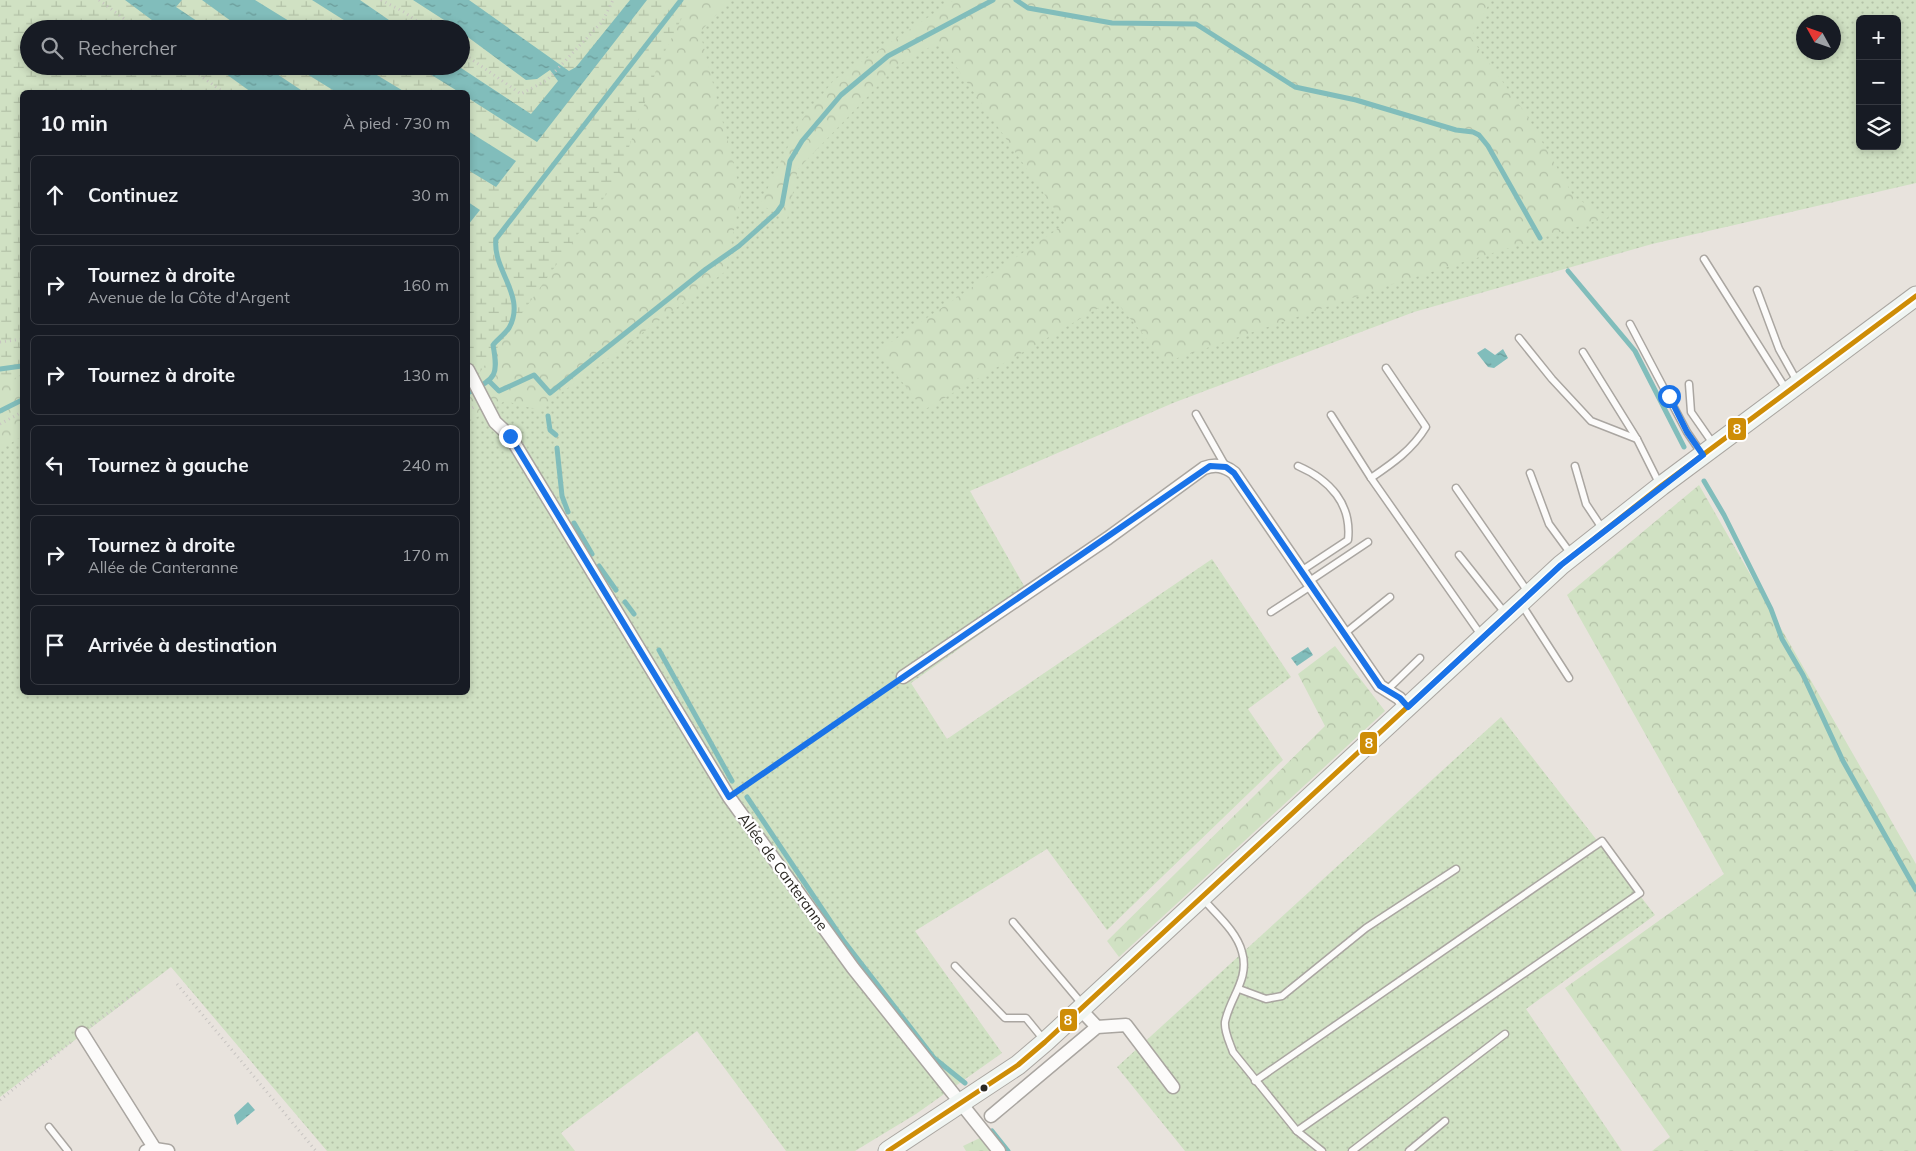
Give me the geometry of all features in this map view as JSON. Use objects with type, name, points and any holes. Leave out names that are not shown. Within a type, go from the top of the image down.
[{"type":"main road","points":[[888,1151],[1018,1065],[1045,1042],[1203,899],[1519,603],[1603,530],[1916,296]]},
{"type":"street","name":"Allée de Canteranne","points":[[470,375],[495,422],[510,436],[729,797],[853,968],[998,1151]]},
{"type":"street","points":[[903,677],[1108,538],[1204,468],[1210,466],[1226,467],[1234,473],[1344,634],[1386,691],[1400,698],[1408,707]]},
{"type":"street","points":[[1082,1008],[1097,1027]]},
{"type":"street","points":[[991,1116],[1097,1027],[1126,1025],[1172,1086]]},
{"type":"street","points":[[82,1033],[156,1150]]},
{"type":"lane","points":[[1704,259],[1793,388]]},
{"type":"lane","points":[[1758,290],[1793,388]]},
{"type":"lane","points":[[1630,324],[1687,432],[1709,450]]},
{"type":"lane","points":[[1520,338],[1552,379],[1591,421],[1637,439]]},
{"type":"lane","points":[[1583,352],[1637,439],[1661,486]]},
{"type":"lane","points":[[1371,478],[1399,459],[1417,442],[1426,427],[1386,368]]},
{"type":"lane","points":[[1689,384],[1691,412],[1709,450]]},
{"type":"lane","points":[[1196,414],[1226,467]]},
{"type":"lane","points":[[1331,415],[1371,478],[1483,637]]},
{"type":"lane","points":[[1298,466],[1324,480],[1336,492],[1350,522],[1348,540],[1301,571]]},
{"type":"lane","points":[[1574,466],[1586,504],[1603,530]]},
{"type":"lane","points":[[1530,473],[1549,524],[1572,556]]},
{"type":"lane","points":[[1456,488],[1519,603],[1569,678]]},
{"type":"lane","points":[[1271,612],[1368,542]]},
{"type":"lane","points":[[1459,555],[1519,603]]},
{"type":"lane","points":[[1344,634],[1390,597]]},
{"type":"lane","points":[[1386,691],[1420,658]]},
{"type":"lane","points":[[1255,1081],[1602,841],[1640,893],[1297,1131]]},
{"type":"lane","points":[[1239,989],[1266,999],[1282,996],[1366,928],[1456,869]]},
{"type":"lane","points":[[1203,899],[1236,938],[1242,951],[1245,967],[1239,989],[1225,1023],[1227,1036],[1233,1052],[1297,1131],[1322,1151]]},
{"type":"lane","points":[[1012,922],[1082,1008]]},
{"type":"lane","points":[[955,966],[1006,1018],[1026,1018],[1045,1042]]},
{"type":"lane","points":[[1352,1151],[1505,1034]]},
{"type":"lane","points":[[1409,1151],[1445,1121]]},
{"type":"lane","points":[[49,1128],[68,1151]]},
{"type":"path","points":[[99,0],[126,20]]},
{"type":"path","points":[[381,0],[415,20]]},
{"type":"path","points":[[470,58],[521,94],[547,80],[602,22],[613,0]]},
{"type":"path","points":[[200,75],[219,90]]},
{"type":"path","points":[[0,342],[20,339]]},
{"type":"path","points":[[0,424],[20,413]]},
{"type":"path","points":[[729,797],[903,677]]},
{"type":"path","points":[[177,984],[316,1151]]},
{"type":"green space","points":[[0,0],[691,0],[659,63],[618,178],[470,386],[470,90],[20,90],[20,375],[0,387]]},
{"type":"green space","points":[[441,0],[730,0],[700,32],[741,194],[726,271],[538,410],[505,401],[470,421],[470,222],[496,187],[470,97],[470,90],[468,90],[464,75],[470,75],[470,20],[415,20]]},
{"type":"green space","points":[[691,0],[1916,0],[1916,183],[1652,244],[1414,312],[1173,403],[970,491],[1031,598],[911,683],[947,739],[1212,559],[1291,677],[1248,709],[1283,760],[1107,930],[1047,849],[915,931],[1002,1053],[916,1114],[855,1151],[786,1151],[697,1031],[561,1133],[575,1151],[327,1151],[171,967],[0,1097],[0,387],[20,375],[20,695],[470,695],[470,386]]},
{"type":"green space","points":[[954,0],[1491,0],[1471,38],[1526,114],[1574,197],[1609,217],[1396,283],[1166,362],[1114,299],[924,410],[878,351],[1065,224],[939,42],[898,65],[798,169],[787,220],[760,204],[800,122],[834,80]]},
{"type":"green space","points":[[0,351],[20,351],[20,437],[0,450]]},
{"type":"green space","points":[[1699,485],[1916,864],[1916,1151],[1652,1151],[1670,1137],[1565,988],[1724,874],[1567,595]]},
{"type":"green space","points":[[1335,646],[1385,711],[1119,957],[1107,941],[1325,726],[1298,674]]},
{"type":"green space","points":[[1501,717],[1655,915],[1526,1009],[1622,1151],[1185,1151],[1117,1067]]},
{"type":"green space","points":[[982,1137],[994,1151],[966,1151],[963,1146]]},
{"type":"water","points":[[125,0],[182,0],[176,7],[196,20],[152,20]]},
{"type":"water","points":[[202,0],[255,0],[287,20],[230,20]]},
{"type":"water","points":[[312,0],[360,0],[389,20],[344,20]]},
{"type":"water","points":[[413,0],[469,0],[569,71],[576,67],[630,0],[647,0],[537,142],[470,99],[470,90],[456,90],[432,75],[470,74],[531,114],[558,81],[550,70],[537,79],[526,80],[470,39],[470,20],[444,20]]},
{"type":"water","points":[[227,75],[278,75],[301,90],[248,90]]},
{"type":"water","points":[[309,75],[377,75],[402,90],[333,90]]},
{"type":"water","points":[[470,132],[516,161],[496,187],[470,171]]},
{"type":"water","points":[[470,203],[480,210],[470,222]]},
{"type":"water","points":[[1485,348],[1495,355],[1503,349],[1508,358],[1494,368],[1488,367],[1477,353]]},
{"type":"water","points":[[1308,647],[1313,655],[1297,666],[1291,658]]},
{"type":"water","points":[[248,1102],[255,1110],[237,1125],[234,1115]]},
{"type":"waterway","points":[[470,392],[484,384],[493,375],[495,370],[493,345],[509,328],[513,316],[512,294],[499,261],[496,239],[681,0]]},
{"type":"waterway","points":[[489,381],[499,391],[534,375],[550,393],[706,269],[739,246],[777,212],[782,205],[790,161],[802,141],[841,95],[888,56],[993,0]]},
{"type":"waterway","points":[[1016,0],[1028,8],[1112,23],[1196,24],[1295,87],[1356,100],[1456,130],[1473,132],[1479,135],[1488,146],[1540,238]]},
{"type":"waterway","points":[[1568,271],[1635,351],[1684,447]]},
{"type":"waterway","points":[[0,369],[20,366]]},
{"type":"waterway","points":[[0,411],[20,401]]},
{"type":"waterway","points":[[548,416],[550,430],[556,435]]},
{"type":"waterway","points":[[557,448],[562,496],[568,512]]},
{"type":"waterway","points":[[1704,481],[1724,515],[1771,609],[1782,639],[1803,675],[1843,761],[1916,890]]},
{"type":"waterway","points":[[574,523],[592,554]]},
{"type":"waterway","points":[[599,566],[616,590]]},
{"type":"waterway","points":[[625,602],[634,614]]},
{"type":"waterway","points":[[659,650],[732,781]]},
{"type":"waterway","points":[[747,797],[843,940],[934,1058],[965,1083]]},
{"type":"waterway","points":[[992,1131],[1008,1151]]},
{"type":"transit line","name":"8","points":[[888,1151],[1018,1065],[1045,1042],[1561,565],[1661,486],[1916,296]]},
{"type":"route","points":[[510,436],[671,705],[729,797],[1108,538],[1204,468],[1210,466],[1226,467],[1234,473],[1382,689],[1393,693],[1408,707],[1561,565],[1603,530],[1703,455],[1687,432],[1669,396]]}]
